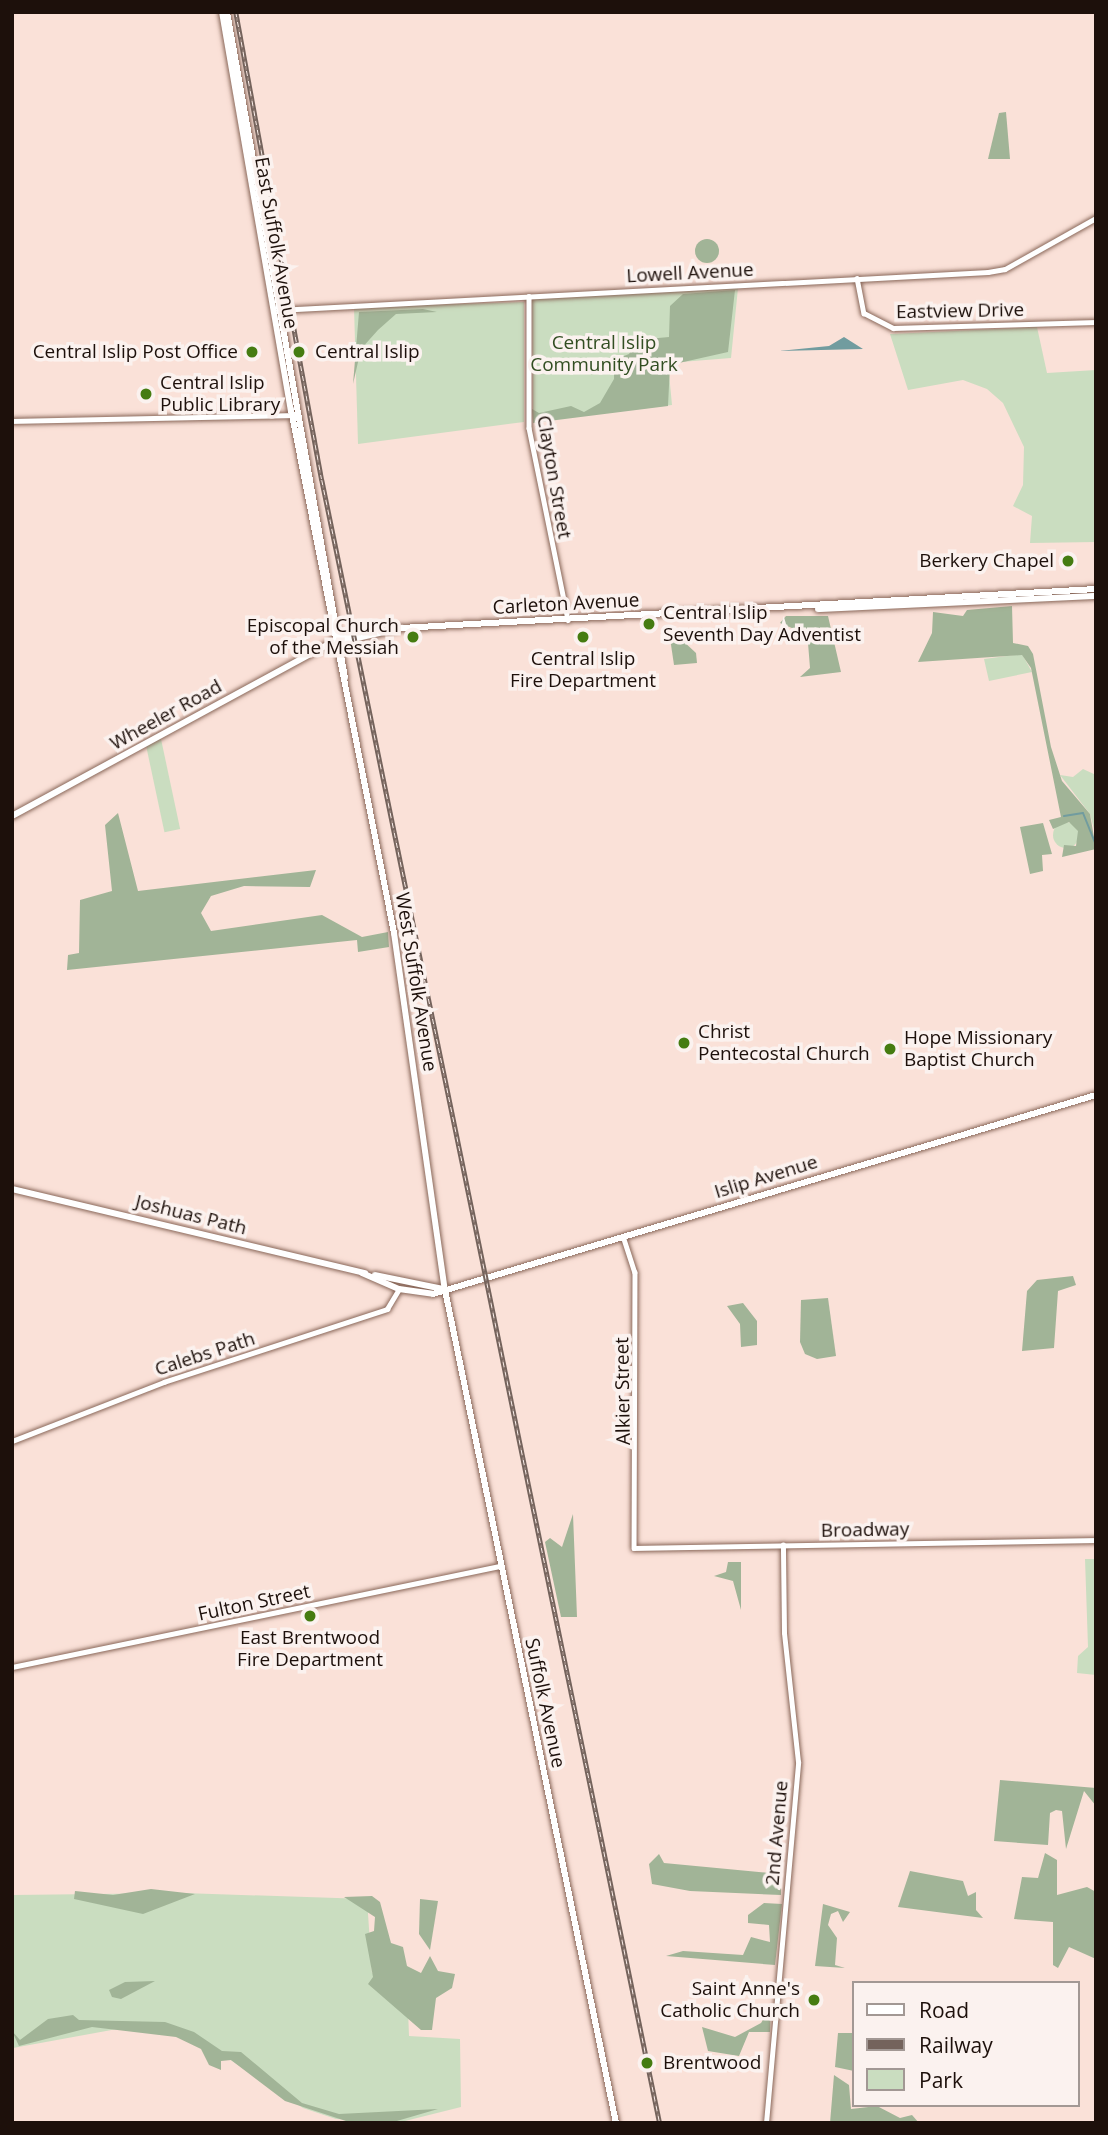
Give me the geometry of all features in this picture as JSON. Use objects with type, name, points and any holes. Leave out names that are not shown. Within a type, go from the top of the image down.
[{"type":"main road","name":"East Suffolk Avenue","points":[[222,12],[275,309],[340,641]]},
{"type":"main road","name":"East Suffolk Avenue","points":[[227,12],[275,309]]},
{"type":"main road","name":"East Suffolk Avenue","points":[[295,415],[339,624],[340,641]]},
{"type":"main road","name":"Carleton Avenue","points":[[353,636],[568,620],[1096,589]]},
{"type":"main road","name":"Carleton Avenue","points":[[755,610],[1096,596]]},
{"type":"main road","points":[[339,624],[353,636]]},
{"type":"main road","name":"Wheeler Road","points":[[12,816],[353,636]]},
{"type":"main road","name":"West Suffolk Avenue","points":[[340,641],[345,682],[394,933],[445,1290]]},
{"type":"main road","name":"Islip Avenue","points":[[445,1290],[1096,1095]]},
{"type":"main road","name":"Joshuas Path","points":[[12,1189],[362,1273],[445,1290]]},
{"type":"main road","name":"Joshuas Path","points":[[362,1273],[399,1289],[430,1294],[445,1290]]},
{"type":"main road","points":[[399,1289],[412,1284]]},
{"type":"main road","name":"Suffolk Avenue","points":[[445,1290],[617,2123]]},
{"type":"street","name":"Lowell Avenue","points":[[275,309],[999,271],[1096,218]]},
{"type":"street","name":"Eastview Drive","points":[[857,278],[864,313],[893,328],[1096,322]]},
{"type":"street","name":"Clayton Street","points":[[529,296],[528,428],[568,620]]},
{"type":"street","points":[[12,421],[295,415]]},
{"type":"street","name":"Alkier Street","points":[[623,1236],[635,1272],[634,1548]]},
{"type":"street","name":"Calebs Path","points":[[12,1441],[164,1382],[387,1309],[399,1289]]},
{"type":"street","name":"Broadway","points":[[634,1548],[1096,1540]]},
{"type":"street","name":"2nd Avenue","points":[[766,2123],[798,1762],[785,1633],[783,1545]]},
{"type":"street","name":"Fulton Street","points":[[12,1667],[501,1566]]},
{"type":"green space","points":[[1006,112],[1010,159],[988,159],[999,113]]},
{"type":"green space","points":[[707,239],[718,246],[719,251],[712,262],[707,263],[696,256],[695,251],[702,240]]},
{"type":"green space","name":"Central Islip Community Park","points":[[738,288],[731,358],[668,363],[672,405],[533,422],[532,299]]},
{"type":"green space","points":[[735,290],[728,352],[670,365],[668,406],[533,423],[532,409],[539,413],[571,406],[584,412],[600,403],[614,379],[614,360],[629,354],[637,340],[669,337],[670,306],[683,294]]},
{"type":"green space","points":[[524,302],[524,422],[358,444],[354,307]]},
{"type":"green space","points":[[423,309],[437,312],[396,314],[378,330],[361,349],[353,384],[359,312]]},
{"type":"green space","points":[[1037,327],[1047,373],[1096,370],[1096,542],[1030,543],[1032,516],[1013,506],[1023,485],[1024,447],[1003,403],[987,389],[963,380],[908,390],[890,334]]},
{"type":"green space","points":[[1012,606],[1013,643],[1028,646],[1033,654],[1051,747],[1062,781],[1090,814],[1096,849],[1062,857],[1064,845],[1076,846],[1078,831],[1069,822],[1053,829],[1049,820],[1061,817],[1031,668],[1022,655],[918,662],[932,633],[933,612],[963,616],[967,610]]},
{"type":"green space","points":[[786,616],[828,616],[841,672],[800,677],[810,668],[808,643],[799,631],[780,623]]},
{"type":"green space","points":[[670,638],[682,640],[696,653],[697,663],[674,665]]},
{"type":"green space","points":[[1022,654],[1032,672],[989,681],[984,659]]},
{"type":"green space","points":[[161,739],[180,829],[164,832],[145,742]]},
{"type":"green space","points":[[1083,769],[1096,775],[1096,837],[1090,814],[1060,775],[1073,777]]},
{"type":"green space","points":[[118,813],[138,891],[316,870],[310,887],[244,886],[211,896],[201,913],[211,931],[322,915],[362,937],[388,932],[389,947],[358,952],[357,940],[67,970],[68,955],[79,953],[80,900],[112,891],[105,825]]},
{"type":"green space","points":[[1066,822],[1075,826],[1079,835],[1075,844],[1066,848],[1057,844],[1053,835],[1057,826]]},
{"type":"green space","points":[[1043,823],[1052,854],[1042,855],[1043,871],[1030,874],[1020,827]]},
{"type":"green space","points":[[1073,1276],[1076,1285],[1058,1291],[1054,1348],[1022,1351],[1027,1291],[1037,1280]]},
{"type":"green space","points":[[828,1298],[836,1356],[817,1359],[805,1354],[800,1342],[801,1300]]},
{"type":"green space","points":[[743,1303],[757,1321],[757,1345],[741,1347],[740,1324],[727,1306]]},
{"type":"green space","points":[[573,1514],[577,1617],[561,1617],[545,1542],[550,1538],[562,1547]]},
{"type":"green space","points":[[1085,1559],[1096,1559],[1096,1675],[1077,1673],[1078,1656],[1088,1647]]},
{"type":"green space","points":[[728,1562],[741,1562],[741,1610],[733,1581],[714,1576],[726,1572]]},
{"type":"green space","points":[[1000,1780],[1096,1788],[1096,1806],[1084,1791],[1066,1849],[1062,1811],[1056,1810],[1050,1813],[1048,1845],[994,1841]]},
{"type":"green space","points":[[1045,1853],[1057,1860],[1057,1895],[1087,1887],[1096,1892],[1096,1959],[1069,1947],[1058,1968],[1053,1965],[1053,1922],[1014,1919],[1022,1877],[1038,1878]]},
{"type":"green space","points":[[659,1854],[664,1863],[781,1874],[781,1895],[690,1891],[652,1884],[649,1864]]},
{"type":"green space","points":[[910,1871],[963,1881],[968,1896],[976,1892],[976,1910],[983,1918],[898,1907]]},
{"type":"green space","points":[[151,1889],[195,1894],[143,1914],[74,1899],[75,1891],[113,1895]]},
{"type":"green space","points":[[183,1893],[367,1899],[372,1973],[391,1977],[408,2009],[409,2036],[460,2039],[461,2107],[401,2122],[336,2119],[303,2108],[223,2055],[177,2036],[128,2027],[13,2048],[12,1895]]},
{"type":"green space","points":[[372,1896],[380,1902],[391,1943],[403,1947],[407,1966],[421,1973],[430,1956],[438,1971],[455,1974],[452,1988],[436,1998],[432,2030],[421,2030],[368,1984],[373,1977],[365,1934],[374,1931],[375,1917],[344,1897]]},
{"type":"green space","points":[[420,1899],[438,1901],[430,1950],[419,1934]]},
{"type":"green space","points":[[764,1903],[782,1904],[775,1965],[666,1956],[683,1951],[743,1955],[751,1937],[770,1942],[769,1925],[748,1923],[748,1915]]},
{"type":"green space","points":[[823,1904],[850,1912],[843,1922],[838,1911],[831,1914],[828,1925],[837,1938],[835,1965],[845,1968],[815,1966]]},
{"type":"green space","points":[[155,1981],[121,1999],[112,1997],[109,1990],[125,1982]]},
{"type":"green space","points":[[771,2007],[770,2032],[749,2032],[739,2056],[708,2051],[702,2027],[735,2037],[761,2023]]},
{"type":"green space","points":[[73,2015],[79,2020],[165,2022],[194,2032],[222,2051],[241,2052],[302,2103],[339,2114],[438,2109],[390,2123],[352,2123],[285,2101],[231,2060],[221,2061],[221,2070],[209,2065],[201,2049],[176,2037],[92,2027],[19,2046],[12,2031],[20,2040],[48,2019]]},
{"type":"green space","points":[[838,2033],[852,2033],[852,2071],[835,2067]]},
{"type":"green space","points":[[834,2075],[849,2085],[851,2109],[879,2107],[900,2118],[912,2115],[919,2123],[830,2123]]},
{"type":"water","points":[[844,337],[863,349],[779,351],[829,346]]},
{"type":"waterway","points":[[1064,816],[1083,813],[1096,846]]},
{"type":"railway","points":[[236,12],[322,480],[660,2123]]},
{"type":"place","name":"Central Islip Post Office","points":[[252,352]]},
{"type":"place","name":"Central Islip","points":[[299,352]]},
{"type":"place","name":"Central Islip Public Library","points":[[146,394]]},
{"type":"place","name":"Berkery Chapel","points":[[1068,561]]},
{"type":"place","name":"Central Islip Seventh Day Adventist","points":[[649,624]]},
{"type":"place","name":"Episcopal Church of the Messiah","points":[[413,637]]},
{"type":"place","name":"Central Islip Fire Department","points":[[583,637]]},
{"type":"place","name":"Christ Pentecostal Church","points":[[684,1043]]},
{"type":"place","name":"Hope Missionary Baptist Church","points":[[890,1049]]},
{"type":"place","name":"East Brentwood Fire Department","points":[[310,1616]]},
{"type":"place","name":"Saint Anne's Catholic Church","points":[[814,2000]]},
{"type":"place","name":"Brentwood","points":[[647,2063]]}]
